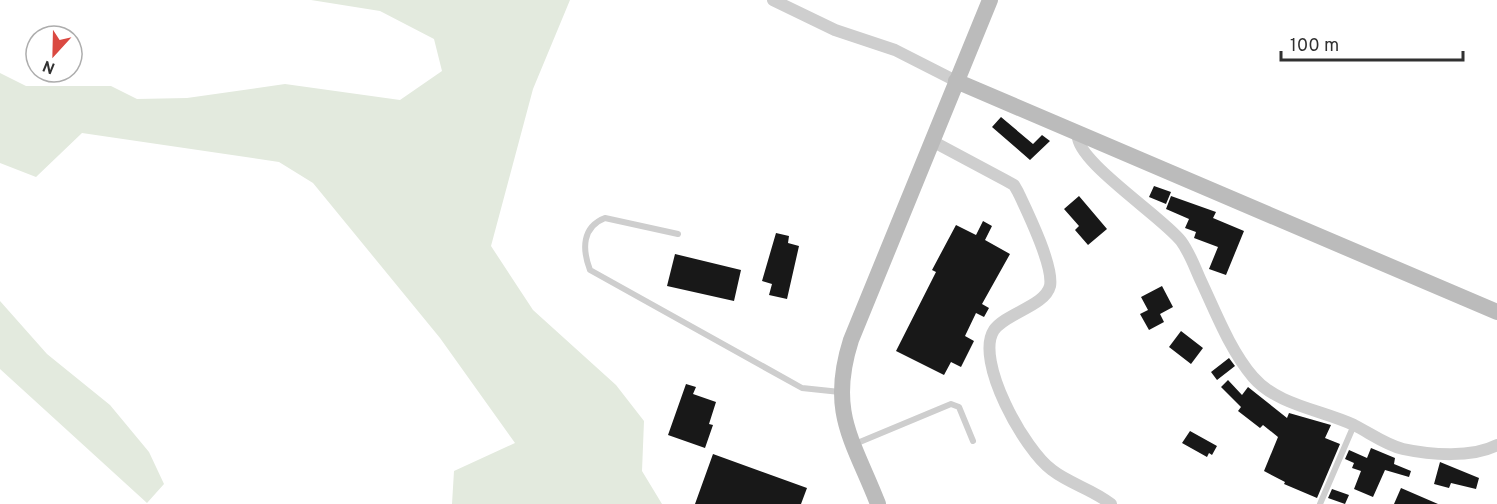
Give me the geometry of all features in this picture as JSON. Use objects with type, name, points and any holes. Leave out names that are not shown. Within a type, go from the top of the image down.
[{"type":"street","points":[[773,0],[835,30],[895,50],[956,81],[1497,312]]},
{"type":"street","points":[[879,504],[851,445],[845,426],[841,392],[843,367],[851,340],[990,0]]},
{"type":"street","points":[[1078,133],[1077,141],[1084,154],[1101,172],[1164,222],[1181,241],[1238,355],[1254,379],[1283,398],[1354,425],[1390,444],[1415,451],[1480,452],[1497,445]]},
{"type":"street","points":[[932,141],[1014,185],[1018,192],[1038,236],[1049,272],[1050,287],[1042,298],[1000,323],[989,340],[987,350],[1003,399],[1038,457],[1050,470],[1096,492],[1111,504]]},
{"type":"lane","points":[[678,234],[605,218],[595,222],[589,230],[585,240],[585,256],[590,270],[802,388],[841,392]]},
{"type":"lane","points":[[851,445],[951,405],[959,407],[973,441]]},
{"type":"lane","points":[[1320,504],[1354,425]]},
{"type":"shaded area","points":[[311,0],[570,0],[533,89],[491,246],[533,310],[616,385],[644,421],[642,471],[662,504],[452,504],[454,471],[515,443],[440,338],[313,183],[279,162],[82,133],[36,177],[0,163],[0,73],[26,86],[111,86],[137,99],[187,98],[285,84],[400,100],[442,71],[434,39],[380,11]]},
{"type":"shaded area","points":[[0,301],[47,354],[110,405],[149,452],[164,484],[147,503],[0,369]]},
{"type":"building","points":[[1001,117],[1033,144],[1042,135],[1050,141],[1030,160],[992,127]]},
{"type":"building","points":[[1154,186],[1171,192],[1166,204],[1149,197]]},
{"type":"building","points":[[1079,196],[1107,229],[1088,245],[1075,230],[1079,226],[1064,209]]},
{"type":"building","points":[[1171,196],[1216,212],[1213,218],[1244,231],[1226,275],[1209,269],[1218,247],[1194,238],[1196,232],[1185,228],[1189,219],[1166,209]]},
{"type":"building","points":[[983,221],[992,226],[985,240],[1010,254],[982,304],[989,308],[984,317],[976,313],[965,336],[974,341],[961,367],[951,362],[944,375],[896,351],[936,272],[932,270],[956,225],[976,235]]},
{"type":"building","points":[[776,233],[789,236],[788,243],[799,246],[787,299],[769,295],[772,284],[762,281]]},
{"type":"building","points":[[675,254],[741,270],[734,301],[667,286]]},
{"type":"building","points":[[1162,286],[1173,307],[1160,314],[1164,322],[1149,330],[1140,314],[1148,310],[1141,297]]},
{"type":"building","points":[[1181,331],[1203,348],[1191,364],[1169,347]]},
{"type":"building","points":[[1229,358],[1235,366],[1217,380],[1211,372]]},
{"type":"building","points":[[1228,380],[1242,395],[1248,387],[1287,418],[1289,413],[1331,425],[1325,438],[1340,444],[1317,498],[1284,484],[1285,482],[1264,471],[1278,437],[1263,425],[1260,428],[1238,411],[1241,407],[1221,387]]},
{"type":"building","points":[[686,384],[696,387],[693,394],[716,402],[709,424],[713,425],[705,448],[668,435]]},
{"type":"building","points":[[1190,431],[1217,446],[1212,455],[1209,453],[1207,457],[1182,443]]},
{"type":"building","points":[[1371,448],[1395,458],[1394,464],[1411,471],[1409,477],[1385,470],[1373,497],[1354,489],[1361,471],[1352,468],[1354,463],[1345,459],[1349,450],[1367,458]]},
{"type":"building","points":[[713,454],[807,488],[801,504],[695,504]]},
{"type":"building","points":[[1440,462],[1479,478],[1476,489],[1451,483],[1449,488],[1434,484]]},
{"type":"building","points":[[1401,488],[1438,504],[1394,504]]},
{"type":"building","points":[[1332,489],[1349,495],[1345,504],[1328,498]]}]
